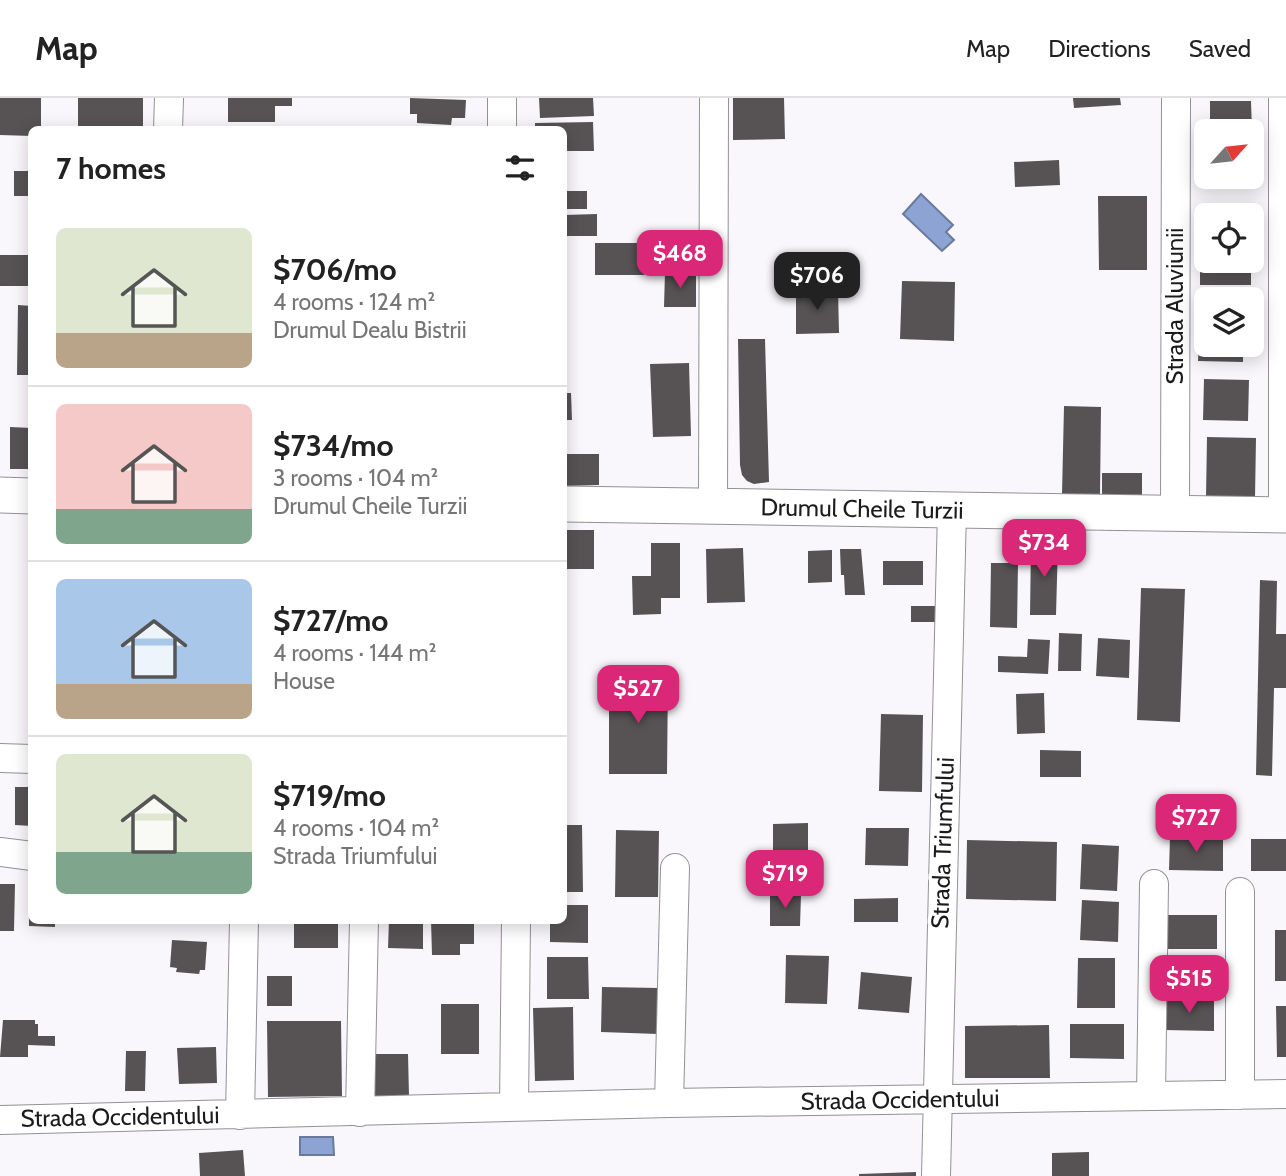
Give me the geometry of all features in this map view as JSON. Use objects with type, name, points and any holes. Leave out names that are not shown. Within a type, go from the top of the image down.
[{"type":"street","points":[[169,98],[169,126]]},
{"type":"street","points":[[502,98],[502,126]]},
{"type":"street","points":[[713,98],[713,506]]},
{"type":"street","name":"Strada Aluviunii","points":[[1175,514],[1176,98]]},
{"type":"street","points":[[1283,98],[1284,515]]},
{"type":"street","points":[[0,495],[28,496]]},
{"type":"street","name":"Drumul Cheile Turzii","points":[[567,504],[1284,515]]},
{"type":"street","name":"Strada Triumfului","points":[[936,1176],[952,510]]},
{"type":"street","points":[[0,758],[28,759]]},
{"type":"street","points":[[0,852],[28,856]]},
{"type":"street","points":[[669,1104],[675,869]]},
{"type":"street","points":[[1151,1096],[1154,884]]},
{"type":"street","points":[[1240,892],[1240,1095]]},
{"type":"street","name":"Strada Occidentului","points":[[240,1115],[244,924]]},
{"type":"street","points":[[360,1112],[364,924]]},
{"type":"street","points":[[513,1107],[516,924]]},
{"type":"street","name":"Strada Occidentului","points":[[0,1120],[513,1107],[1286,1094]]},
{"type":"water","points":[[921,194],[953,225],[946,232],[954,240],[942,251],[903,214]]},
{"type":"water","points":[[300,1137],[333,1137],[334,1155],[300,1155]]},
{"type":"building","points":[[0,98],[41,98],[41,126],[28,126],[28,136],[0,135]]},
{"type":"building","points":[[78,98],[143,98],[143,126],[78,126]]},
{"type":"building","points":[[228,98],[292,98],[292,106],[275,106],[275,122],[228,122]]},
{"type":"building","points":[[410,98],[466,100],[465,118],[452,118],[451,125],[417,123],[417,114],[410,114]]},
{"type":"building","points":[[539,98],[593,98],[594,116],[540,118]]},
{"type":"building","points":[[733,98],[784,98],[785,139],[733,140]]},
{"type":"building","points":[[1073,98],[1120,98],[1121,105],[1074,108]]},
{"type":"building","points":[[1210,101],[1251,101],[1252,119],[1210,119]]},
{"type":"building","points":[[593,122],[594,151],[567,151],[567,126],[535,126],[535,123]]},
{"type":"building","points":[[1059,160],[1060,185],[1015,187],[1014,162]]},
{"type":"building","points":[[14,171],[28,171],[28,196],[14,196]]},
{"type":"building","points":[[567,191],[587,191],[587,209],[567,209]]},
{"type":"building","points":[[1098,196],[1147,196],[1147,270],[1099,270]]},
{"type":"building","points":[[597,214],[597,236],[567,236],[567,215]]},
{"type":"building","points":[[595,243],[643,243],[644,275],[595,275]]},
{"type":"building","points":[[0,255],[28,255],[28,286],[0,286]]},
{"type":"building","points":[[665,272],[696,272],[696,307],[664,307]]},
{"type":"building","points":[[1200,273],[1251,273],[1251,285],[1200,285]]},
{"type":"building","points":[[902,281],[955,282],[954,341],[900,339]]},
{"type":"building","points":[[796,290],[838,290],[839,333],[796,334]]},
{"type":"building","points":[[18,305],[28,306],[28,375],[17,375]]},
{"type":"building","points":[[738,339],[765,339],[769,482],[754,484],[742,475]]},
{"type":"building","points":[[1198,357],[1243,357],[1243,362],[1198,361]]},
{"type":"building","points":[[689,363],[691,436],[653,437],[650,364]]},
{"type":"building","points":[[1204,379],[1249,380],[1248,421],[1203,420]]},
{"type":"building","points":[[567,393],[571,393],[572,420],[567,420]]},
{"type":"building","points":[[1064,406],[1101,407],[1100,495],[1062,494]]},
{"type":"building","points":[[10,427],[28,428],[28,469],[10,469]]},
{"type":"building","points":[[1207,437],[1256,438],[1255,498],[1206,497]]},
{"type":"building","points":[[567,454],[599,454],[599,485],[567,486]]},
{"type":"building","points":[[1102,473],[1142,473],[1142,498],[1102,498]]},
{"type":"building","points":[[567,530],[594,530],[594,569],[567,569]]},
{"type":"building","points":[[1031,542],[1058,543],[1056,615],[1030,615]]},
{"type":"building","points":[[651,543],[680,543],[680,598],[661,598],[661,614],[633,615],[632,576],[651,576]]},
{"type":"building","points":[[743,548],[745,602],[707,603],[706,549]]},
{"type":"building","points":[[840,549],[861,549],[865,595],[845,595]]},
{"type":"building","points":[[832,550],[832,582],[808,583],[808,551]]},
{"type":"building","points":[[883,561],[923,561],[923,585],[883,585]]},
{"type":"building","points":[[991,563],[1018,563],[1017,628],[990,627]]},
{"type":"building","points":[[1260,580],[1277,581],[1276,634],[1286,634],[1286,688],[1274,688],[1272,776],[1256,775]]},
{"type":"building","points":[[1141,588],[1185,589],[1180,722],[1137,720]]},
{"type":"building","points":[[911,606],[937,606],[937,622],[911,622]]},
{"type":"building","points":[[1059,633],[1082,634],[1081,671],[1058,671]]},
{"type":"building","points":[[1098,638],[1130,640],[1129,678],[1096,676]]},
{"type":"building","points":[[1028,639],[1050,640],[1048,674],[998,672],[998,656],[1027,657]]},
{"type":"building","points":[[609,675],[668,676],[667,774],[609,774]]},
{"type":"building","points":[[1044,693],[1045,733],[1017,734],[1016,694]]},
{"type":"building","points":[[881,714],[923,715],[922,792],[879,791]]},
{"type":"building","points":[[1040,750],[1081,751],[1081,777],[1040,777]]},
{"type":"building","points":[[15,787],[28,787],[28,826],[15,825]]},
{"type":"building","points":[[808,823],[808,864],[773,865],[773,824]]},
{"type":"building","points":[[567,825],[582,825],[583,892],[567,892]]},
{"type":"building","points":[[866,828],[909,828],[908,866],[865,865]]},
{"type":"building","points":[[616,830],[659,831],[658,897],[615,897]]},
{"type":"building","points":[[1170,837],[1223,837],[1223,871],[1169,870]]},
{"type":"building","points":[[1251,839],[1286,839],[1286,871],[1251,871]]},
{"type":"building","points":[[967,840],[1057,842],[1056,901],[966,899]]},
{"type":"building","points":[[1082,844],[1119,846],[1117,891],[1080,889]]},
{"type":"building","points":[[0,884],[15,884],[14,931],[0,931]]},
{"type":"building","points":[[770,894],[801,895],[800,926],[770,926]]},
{"type":"building","points":[[898,898],[898,922],[854,922],[854,899]]},
{"type":"building","points":[[1082,900],[1119,902],[1118,942],[1080,940]]},
{"type":"building","points":[[567,905],[588,905],[588,943],[550,942],[550,924],[567,924]]},
{"type":"building","points":[[1165,915],[1217,915],[1217,949],[1165,949]]},
{"type":"building","points":[[29,924],[55,924],[55,927]]},
{"type":"building","points":[[294,924],[338,924],[338,948],[294,948]]},
{"type":"building","points":[[389,924],[423,924],[423,949],[388,948]]},
{"type":"building","points":[[431,924],[474,924],[474,944],[460,944],[460,955],[432,955]]},
{"type":"building","points":[[1275,930],[1286,930],[1286,981],[1275,981]]},
{"type":"building","points":[[172,940],[207,942],[205,970],[200,970],[199,974],[176,972],[177,968],[170,967]]},
{"type":"building","points":[[786,955],[829,956],[827,1004],[785,1003]]},
{"type":"building","points":[[547,957],[588,957],[589,999],[547,999]]},
{"type":"building","points":[[1078,958],[1115,958],[1115,1008],[1077,1008]]},
{"type":"building","points":[[861,972],[912,977],[909,1013],[858,1009]]},
{"type":"building","points":[[267,976],[292,976],[292,1006],[267,1006]]},
{"type":"building","points":[[602,987],[659,988],[658,1034],[601,1032]]},
{"type":"building","points":[[1164,1000],[1214,1000],[1214,1031],[1164,1030]]},
{"type":"building","points":[[441,1004],[479,1004],[479,1054],[441,1054]]},
{"type":"building","points":[[1276,1006],[1286,1006],[1286,1057],[1277,1057]]},
{"type":"building","points":[[573,1007],[574,1080],[535,1081],[533,1008]]},
{"type":"building","points":[[3,1020],[35,1020],[35,1024],[38,1024],[38,1036],[55,1036],[55,1046],[28,1045],[28,1057],[0,1057]]},
{"type":"building","points":[[267,1021],[341,1021],[342,1096],[268,1097]]},
{"type":"building","points":[[1070,1024],[1124,1024],[1124,1059],[1070,1058]]},
{"type":"building","points":[[1049,1025],[1050,1078],[965,1078],[965,1026]]},
{"type":"building","points":[[216,1047],[217,1083],[179,1084],[177,1048]]},
{"type":"building","points":[[126,1051],[146,1051],[145,1091],[125,1091]]},
{"type":"building","points":[[370,1054],[408,1054],[409,1096],[370,1096]]},
{"type":"building","points":[[243,1150],[245,1176],[200,1176],[199,1153]]},
{"type":"building","points":[[1089,1152],[1089,1176],[1052,1176],[1052,1153]]},
{"type":"building","points":[[916,1172],[916,1176],[859,1176],[859,1174]]}]
